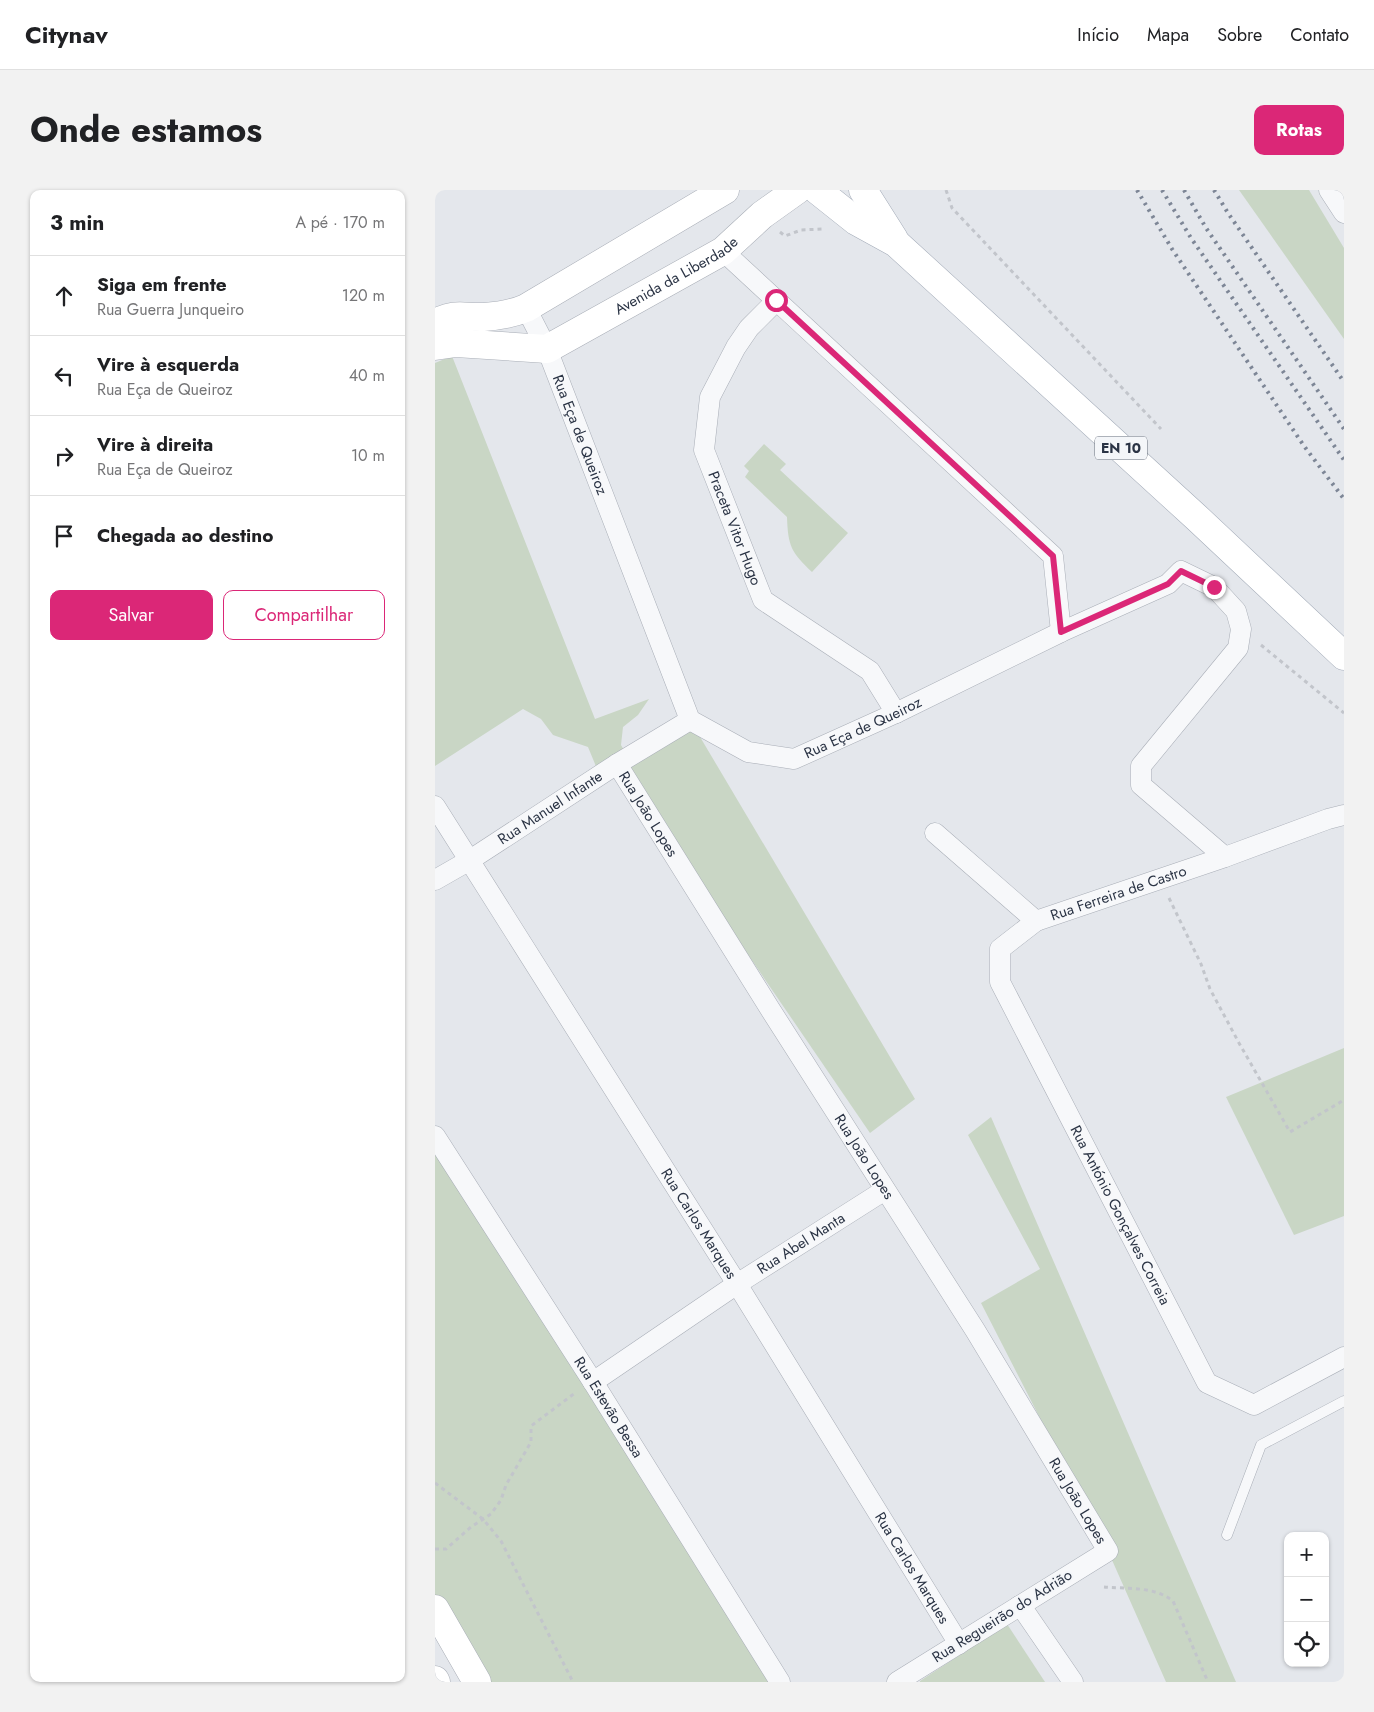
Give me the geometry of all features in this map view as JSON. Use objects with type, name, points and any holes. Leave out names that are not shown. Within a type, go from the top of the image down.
[{"type":"street","points":[[440,321],[512,314],[526,308],[725,190]]},
{"type":"street","name":"Avenida da Liberdade","points":[[547,349],[723,251],[762,215],[797,190]]},
{"type":"street","name":"EN 10","points":[[817,190],[856,221],[896,243],[1189,510],[1344,656]]},
{"type":"street","name":"EN 10","points":[[863,190],[896,243]]},
{"type":"street","points":[[1329,190],[1344,213]]},
{"type":"street","points":[[723,251],[1053,556],[1061,632]]},
{"type":"street","name":"Praceta Vitor Hugo","points":[[776,300],[749,328],[736,347],[710,397],[704,450],[763,600],[870,671],[896,713]]},
{"type":"street","name":"Rua Eça de Queiroz","points":[[526,308],[547,349],[690,720],[747,752],[793,759],[896,713],[1061,632],[1168,584],[1181,571],[1214,587],[1236,611],[1241,629]]},
{"type":"street","points":[[435,346],[456,343],[547,349]]},
{"type":"street","points":[[1225,857],[1141,785],[1141,766],[1239,648],[1241,629]]},
{"type":"street","name":"Rua Manuel Infante","points":[[435,880],[470,860],[617,764],[690,720]]},
{"type":"street","name":"Rua João Lopes","points":[[617,764],[975,1330],[1107,1551]]},
{"type":"street","name":"Rua Carlos Marques","points":[[435,806],[737,1284],[959,1644]]},
{"type":"street","name":"Rua Ferreira de Castro","points":[[935,833],[1036,921],[1336,817],[1344,806]]},
{"type":"street","name":"Rua António Gonçalves Correia","points":[[1036,921],[1000,949],[1000,982],[1207,1383],[1254,1405],[1344,1357]]},
{"type":"street","name":"Rua Estevão Bessa","points":[[435,1136],[593,1382],[780,1682]]},
{"type":"street","name":"Rua Abel Manta","points":[[593,1382],[737,1284],[885,1190]]},
{"type":"street","name":"Rua Regueirão do Adrião","points":[[906,1679],[1107,1551]]},
{"type":"street","points":[[1019,1606],[1073,1682]]},
{"type":"street","points":[[438,1621],[477,1682]]},
{"type":"lane","points":[[1227,1535],[1261,1445],[1344,1401]]},
{"type":"path","points":[[946,190],[952,208],[1161,429]]},
{"type":"path","points":[[1241,629],[1344,713]]},
{"type":"path","points":[[1160,879],[1201,964],[1210,989],[1289,1132],[1344,1100]]},
{"type":"path","points":[[435,1549],[446,1549],[471,1527],[491,1514],[501,1500],[506,1485],[531,1442],[531,1426],[541,1416],[593,1382]]},
{"type":"path","points":[[435,1482],[483,1519],[501,1542],[573,1682]]},
{"type":"path","points":[[1104,1587],[1154,1590],[1173,1600],[1208,1682]]},
{"type":"green space","points":[[1239,190],[1309,190],[1344,248],[1344,339]]},
{"type":"green space","points":[[452,356],[595,719],[649,699],[638,715],[623,727],[621,745],[628,758],[600,776],[588,747],[553,735],[541,719],[523,709],[435,766],[435,363]]},
{"type":"green space","points":[[764,444],[786,464],[780,470],[848,533],[812,572],[799,559],[792,548],[788,535],[787,517],[745,477],[749,471],[744,466]]},
{"type":"green space","points":[[690,720],[915,1099],[870,1133],[623,772]]},
{"type":"green space","points":[[1344,1048],[1344,1216],[1294,1235],[1226,1097]]},
{"type":"green space","points":[[991,1117],[1236,1682],[1166,1682],[1108,1551],[981,1303],[1040,1269],[968,1135]]},
{"type":"green space","points":[[435,1129],[780,1682],[477,1682],[435,1609]]},
{"type":"green space","points":[[1007,1624],[1045,1682],[920,1682],[920,1681]]},
{"type":"railway","points":[[1137,190],[1172,249],[1304,446],[1344,499]]},
{"type":"railway","points":[[1162,190],[1191,238],[1344,460]]},
{"type":"railway","points":[[1184,190],[1206,228],[1344,429]]},
{"type":"railway","points":[[1214,190],[1344,382]]},
{"type":"route","points":[[776,300],[1053,556],[1061,632],[1168,584],[1181,571],[1214,587]]}]
